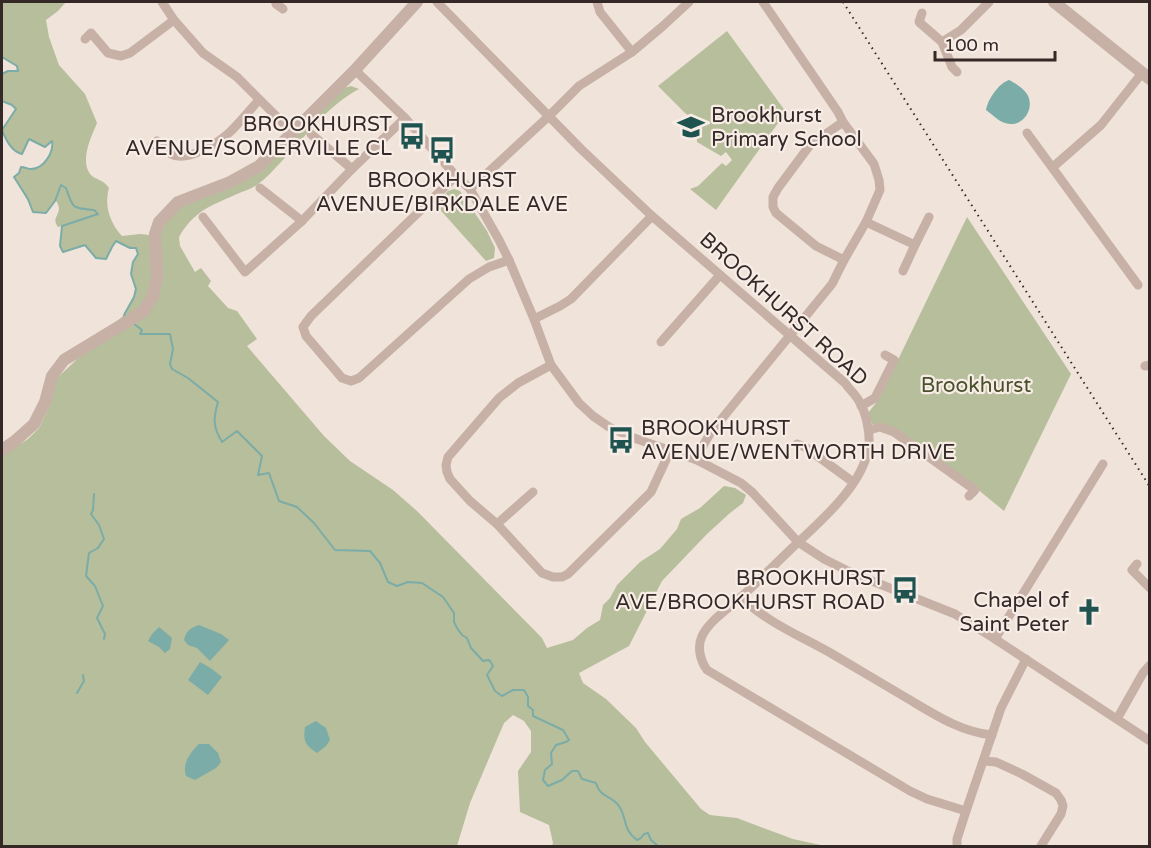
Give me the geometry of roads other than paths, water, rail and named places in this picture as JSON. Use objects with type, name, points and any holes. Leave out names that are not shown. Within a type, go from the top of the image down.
[{"type":"street","points":[[162,2],[174,20],[203,53],[237,77],[293,133]]},
{"type":"street","points":[[2,450],[34,424],[45,402],[52,376],[64,360],[142,312],[153,296],[156,277],[155,234],[159,222],[171,208],[178,202],[230,182],[259,166],[354,70],[417,2]]},
{"type":"street","name":"BROOKHURST ROAD","points":[[437,2],[580,149],[652,216],[845,383],[860,402],[868,430],[868,446],[863,465],[854,482],[825,517],[712,622],[700,642],[703,665],[707,670],[910,791],[927,799],[966,811]]},
{"type":"street","points":[[597,2],[600,12],[632,52]]},
{"type":"street","points":[[470,189],[579,86],[632,52],[689,2]]},
{"type":"street","points":[[697,460],[711,432],[832,284],[866,222],[880,190],[874,164],[843,122],[763,2]]},
{"type":"street","points":[[942,42],[961,30],[989,2]]},
{"type":"street","points":[[1053,167],[1101,125],[1146,76],[1054,2]]},
{"type":"street","points":[[91,34],[108,53],[121,56],[130,53],[174,20]]},
{"type":"street","points":[[918,20],[942,42],[952,70]]},
{"type":"street","points":[[354,70],[405,118],[470,189],[500,240],[551,365],[579,403],[593,416],[626,435],[697,460],[741,483],[798,542],[824,559],[852,573],[955,614],[1149,741]]},
{"type":"street","points":[[153,145],[157,141],[170,154],[179,156],[199,152],[229,133],[259,100]]},
{"type":"street","points":[[210,221],[245,272],[302,221],[405,118]]},
{"type":"street","points":[[843,122],[810,145],[778,188],[773,197],[773,207],[776,213],[816,246],[844,260]]},
{"type":"street","points":[[1027,133],[1138,285]]},
{"type":"street","points":[[310,147],[314,136],[352,169]]},
{"type":"street","points":[[456,176],[311,316],[303,327],[306,336],[342,378],[351,381],[358,378],[469,279],[489,267],[509,260]]},
{"type":"street","points":[[260,188],[302,221]]},
{"type":"street","points":[[534,319],[570,299],[652,216]]},
{"type":"street","points":[[903,271],[929,217]]},
{"type":"street","points":[[866,222],[915,245]]},
{"type":"street","points":[[661,342],[720,275]]},
{"type":"street","points":[[861,406],[874,398],[894,360],[885,355]]},
{"type":"street","points":[[551,365],[518,382],[499,398],[448,458],[446,465],[450,479],[470,501],[497,524],[542,573],[553,578],[568,574],[651,492],[670,451]]},
{"type":"street","points":[[868,430],[880,427],[894,432],[975,490],[969,496]]},
{"type":"street","points":[[803,443],[854,482]]},
{"type":"street","points":[[995,639],[1103,464]]},
{"type":"street","points":[[497,524],[533,492]]},
{"type":"street","points":[[1137,564],[1131,570],[1149,588]]},
{"type":"street","points":[[741,597],[771,620],[940,718],[978,734],[992,735]]},
{"type":"street","points":[[957,846],[966,811],[1001,708],[1026,659]]},
{"type":"street","points":[[1117,719],[1149,665]]},
{"type":"street","points":[[984,761],[996,762],[1022,774],[1056,793],[1061,800],[1063,806],[1061,814],[1041,846]]},
{"type":"water","points":[[1009,80],[1027,94],[1030,106],[1022,120],[1011,124],[1000,121],[986,110],[989,101],[1001,84]]},
{"type":"water","points":[[199,625],[229,640],[210,661],[197,648],[188,645],[184,640],[189,630]]},
{"type":"water","points":[[159,627],[172,638],[170,649],[165,653],[148,641]]},
{"type":"water","points":[[200,662],[222,677],[208,695],[188,680]]},
{"type":"water","points":[[316,721],[326,728],[330,740],[317,753],[307,745],[304,736],[305,727]]},
{"type":"water","points":[[199,744],[209,744],[218,753],[221,762],[216,768],[195,780],[186,776],[185,767],[190,755]]},
{"type":"waterway","points":[[2,57],[17,66],[18,71],[8,71],[2,74]]},
{"type":"waterway","points":[[2,101],[16,109],[2,130],[12,148],[22,154],[29,139],[45,147],[52,141],[51,150],[44,163],[36,168],[21,167],[19,173],[14,177],[28,199],[33,212],[46,213],[55,201],[61,185],[66,188],[74,206],[94,210],[98,214],[62,226],[60,246],[63,252],[85,245],[96,258],[106,259],[116,241],[130,248],[136,248],[138,254],[133,262],[131,274],[136,289],[124,315],[126,317]]},
{"type":"waterway","points":[[133,323],[142,330],[140,334],[170,334],[173,349],[170,364],[172,369],[188,378],[218,402],[215,423],[222,442],[237,431],[262,456],[258,475],[269,473],[279,501],[297,507],[314,523],[335,550],[370,551],[380,563],[388,582],[397,586],[408,582],[422,583],[443,597],[454,613],[457,628],[467,638],[471,648],[483,661],[488,660],[493,666],[487,675],[495,691],[502,696],[513,690],[524,690],[528,697],[528,706],[533,710],[533,716],[563,730],[569,740],[556,745],[551,753],[552,764],[545,770],[543,780],[548,786],[562,780],[572,771],[578,771],[582,779],[596,783],[600,791],[619,806],[632,836],[637,840],[648,833],[651,840],[658,846]]},
{"type":"waterway","points":[[94,494],[91,514],[99,525],[104,539],[98,548],[89,553],[86,576],[95,586],[103,606],[97,618],[105,634],[104,639]]},
{"type":"waterway","points":[[77,693],[84,681],[83,675]]},
{"type":"railway","points":[[843,2],[1150,487]]},
{"type":"place","name":"Brookhurst Primary School","points":[[691,127]]},
{"type":"place","name":"BROOKHURST AVENUE/SOMERVILLE CL","points":[[412,136]]},
{"type":"place","name":"BROOKHURST AVENUE/BIRKDALE AVE","points":[[442,150]]},
{"type":"place","name":"BROOKHURST AVENUE/WENTWORTH DRIVE","points":[[621,440]]},
{"type":"place","name":"BROOKHURST AVE/BROOKHURST ROAD","points":[[905,590]]},
{"type":"place","name":"Chapel of Saint Peter","points":[[1089,612]]},
{"type":"park label","name":"Brookhurst","points":[[976,385]]}]
